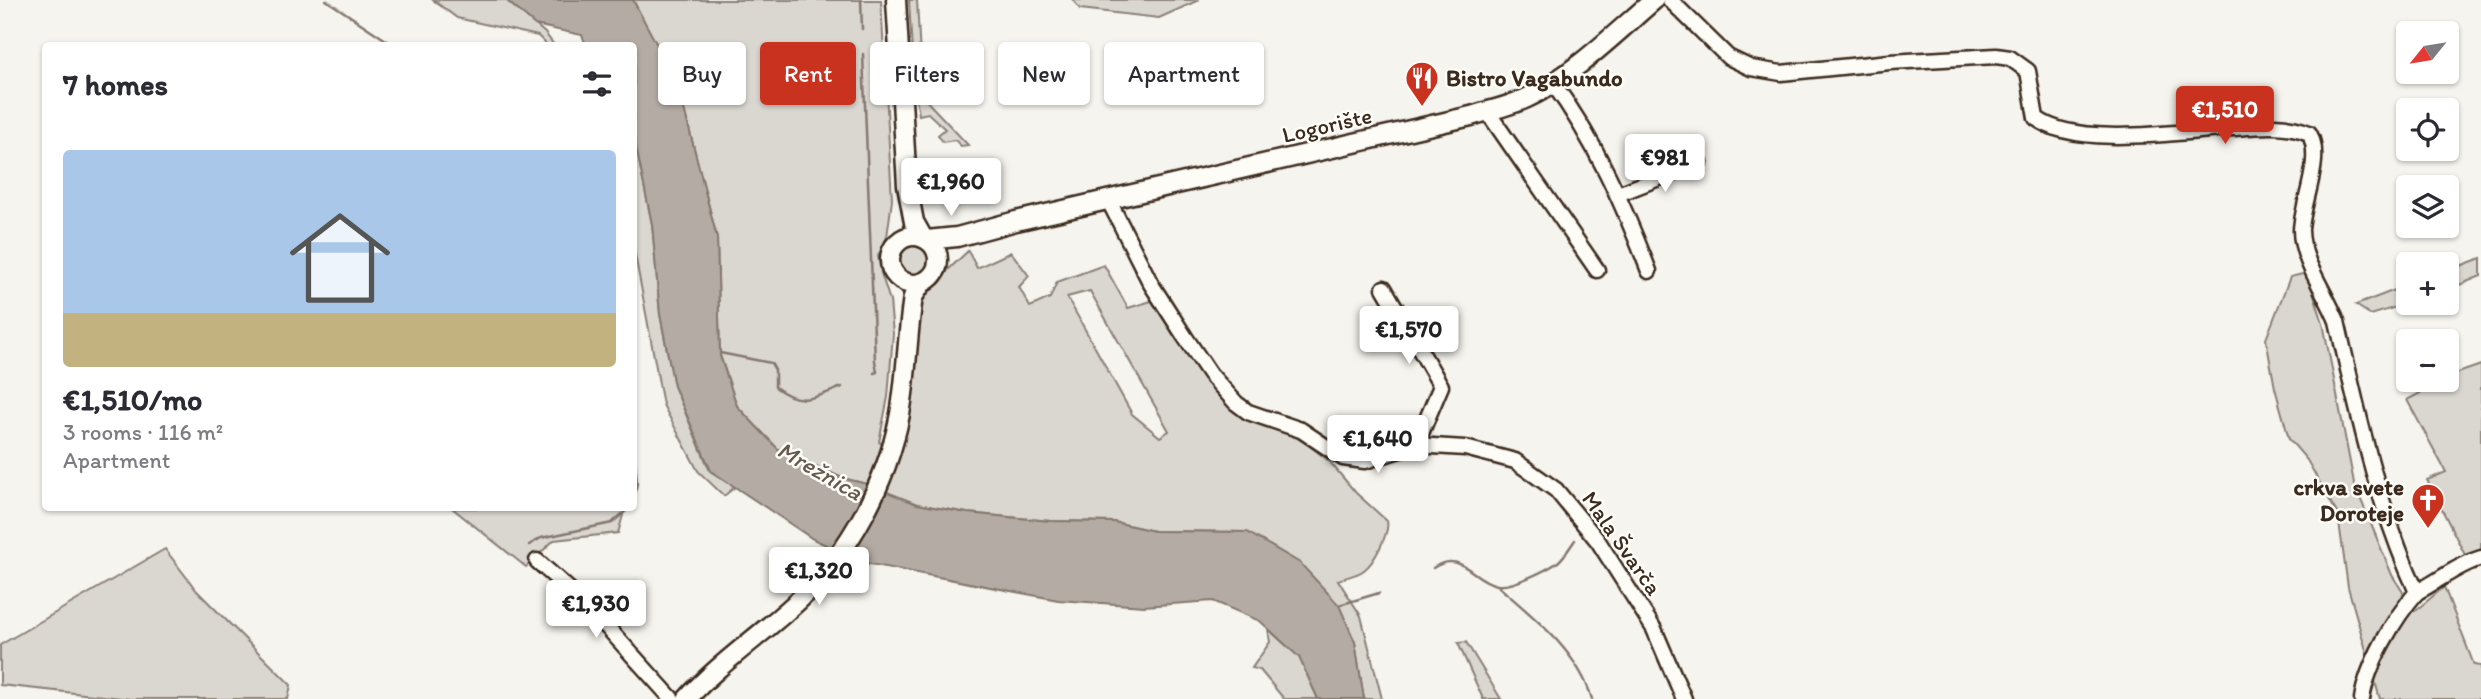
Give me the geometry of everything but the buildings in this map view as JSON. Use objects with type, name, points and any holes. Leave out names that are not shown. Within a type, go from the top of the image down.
[{"type":"main road","points":[[687,699],[800,599],[830,564],[872,498],[894,439],[902,399],[913,297],[937,267],[937,252],[914,222],[907,186],[896,0]]},
{"type":"main road","name":"Logorište","points":[[925,239],[980,231],[1110,201],[1487,111],[1530,97],[1596,49],[1654,0]]},
{"type":"main road","points":[[906,344],[900,290],[891,258],[907,186]]},
{"type":"main road","name":"Logorište","points":[[937,267],[951,250],[980,231]]},
{"type":"main road","points":[[895,246],[908,237],[925,239]]},
{"type":"main road","points":[[893,271],[902,281],[922,283]]},
{"type":"street","points":[[1670,0],[1728,57],[1751,68],[1781,73],[1890,62],[1996,56],[2010,58],[2028,71],[2036,118],[2046,125],[2073,133],[2126,135],[2253,126],[2286,126],[2309,133],[2314,152],[2303,212],[2303,248],[2337,321],[2369,461],[2406,569],[2417,592]]},
{"type":"street","points":[[1552,82],[1589,138],[1618,194],[1649,271]]},
{"type":"street","points":[[1487,111],[1597,270]]},
{"type":"street","points":[[1618,194],[1700,162]]},
{"type":"street","name":"Mala Švarča","points":[[1110,201],[1151,284],[1210,374],[1236,403],[1260,417],[1301,430],[1343,457],[1365,461],[1416,445],[1465,448],[1515,461],[1556,490],[1598,541],[1654,629],[1684,699]]},
{"type":"street","points":[[1384,288],[1441,386],[1416,445]]},
{"type":"street","points":[[2362,699],[2365,681],[2405,606],[2417,592],[2462,564],[2481,558]]},
{"type":"street","points":[[537,561],[589,607],[672,699]]},
{"type":"shaded area","points":[[433,0],[506,0],[552,42],[544,42],[538,36],[457,18]]},
{"type":"shaded area","points":[[633,0],[881,0],[883,42],[870,42],[870,105],[887,105],[892,200],[887,237],[878,256],[890,301],[893,334],[888,397],[879,442],[883,444],[867,484],[842,478],[778,449],[737,406],[720,355],[717,238],[682,105],[746,105],[746,42],[658,42],[658,53]]},
{"type":"shaded area","points":[[909,0],[917,0],[919,42],[911,42]]},
{"type":"shaded area","points":[[1073,0],[1199,0],[1159,18],[1080,9]]},
{"type":"shaded area","points":[[917,105],[930,105],[968,145],[961,146],[955,140],[943,142],[938,135],[945,129],[928,113],[919,115]]},
{"type":"shaded area","points":[[637,152],[652,224],[660,314],[674,386],[710,471],[735,487],[724,496],[698,471],[663,405],[637,265]]},
{"type":"shaded area","points":[[914,242],[927,247],[932,260],[927,273],[914,278],[901,273],[896,260],[901,247]]},
{"type":"shaded area","points":[[968,251],[977,268],[1011,252],[1029,276],[1019,287],[1030,307],[1050,298],[1057,282],[1104,265],[1128,308],[1155,300],[1233,409],[1248,420],[1301,439],[1329,461],[1356,493],[1387,521],[1384,539],[1368,566],[1359,573],[1338,580],[1361,616],[1382,699],[1364,699],[1355,642],[1247,532],[1154,531],[1114,522],[1051,521],[967,513],[917,504],[883,493],[899,445],[902,445],[910,407],[922,298],[941,282],[948,270]],"holes":[[[1090,291],[1169,431],[1160,437],[1132,414],[1067,297]]]},
{"type":"shaded area","points":[[2481,258],[2481,276],[2459,285],[2459,266]]},
{"type":"shaded area","points":[[2307,273],[2323,323],[2354,483],[2392,575],[2415,611],[2444,587],[2474,665],[2481,666],[2481,699],[2380,699],[2348,587],[2338,515],[2307,460],[2289,439],[2275,388],[2266,339],[2290,277]]},
{"type":"shaded area","points":[[2396,290],[2396,307],[2371,315],[2356,305]]},
{"type":"shaded area","points":[[2481,365],[2481,552],[2471,557],[2465,555],[2427,480],[2446,472],[2407,400],[2422,392],[2459,392],[2459,373]]},
{"type":"shaded area","points":[[456,511],[624,511],[618,533],[554,540],[526,567]]},
{"type":"shaded area","points":[[165,549],[197,591],[291,685],[288,699],[131,699],[0,685],[0,645]]},
{"type":"shaded area","points":[[1268,629],[1299,657],[1318,699],[1284,699],[1260,670],[1252,668],[1270,642]]},
{"type":"shaded area","points":[[1466,642],[1501,699],[1483,699],[1458,643]]},
{"type":"water","name":"Mrežnica","points":[[506,0],[633,0],[658,47],[658,105],[682,105],[684,109],[717,238],[720,356],[737,406],[778,449],[842,478],[867,484],[917,504],[967,513],[1050,521],[1114,522],[1154,531],[1247,532],[1300,563],[1339,605],[1355,642],[1364,699],[1318,699],[1299,657],[1260,621],[1213,601],[1144,606],[1058,600],[865,563],[813,539],[711,471],[674,386],[660,314],[652,224],[637,152],[637,42],[585,42],[582,35],[535,25]]},
{"type":"waterway","points":[[326,0],[389,42]]},
{"type":"waterway","points":[[861,0],[862,29]]},
{"type":"waterway","points":[[863,54],[877,372],[874,373]]},
{"type":"waterway","points":[[720,353],[771,363],[775,370],[775,387],[800,399],[808,399],[842,387]]},
{"type":"waterway","points":[[529,545],[541,538],[612,523],[626,511]]},
{"type":"waterway","points":[[1433,568],[1451,562],[1488,582],[1497,585],[1511,584],[1538,574],[1558,562],[1575,540]]},
{"type":"waterway","points":[[1499,587],[1541,624],[1566,651],[1577,666],[1592,699]]},
{"type":"waterway","points":[[1339,605],[1379,593]]},
{"type":"place","name":"Bistro Vagabundo","points":[[1422,108]]},
{"type":"place","name":"crkva svete Doroteje","points":[[2428,530]]}]
